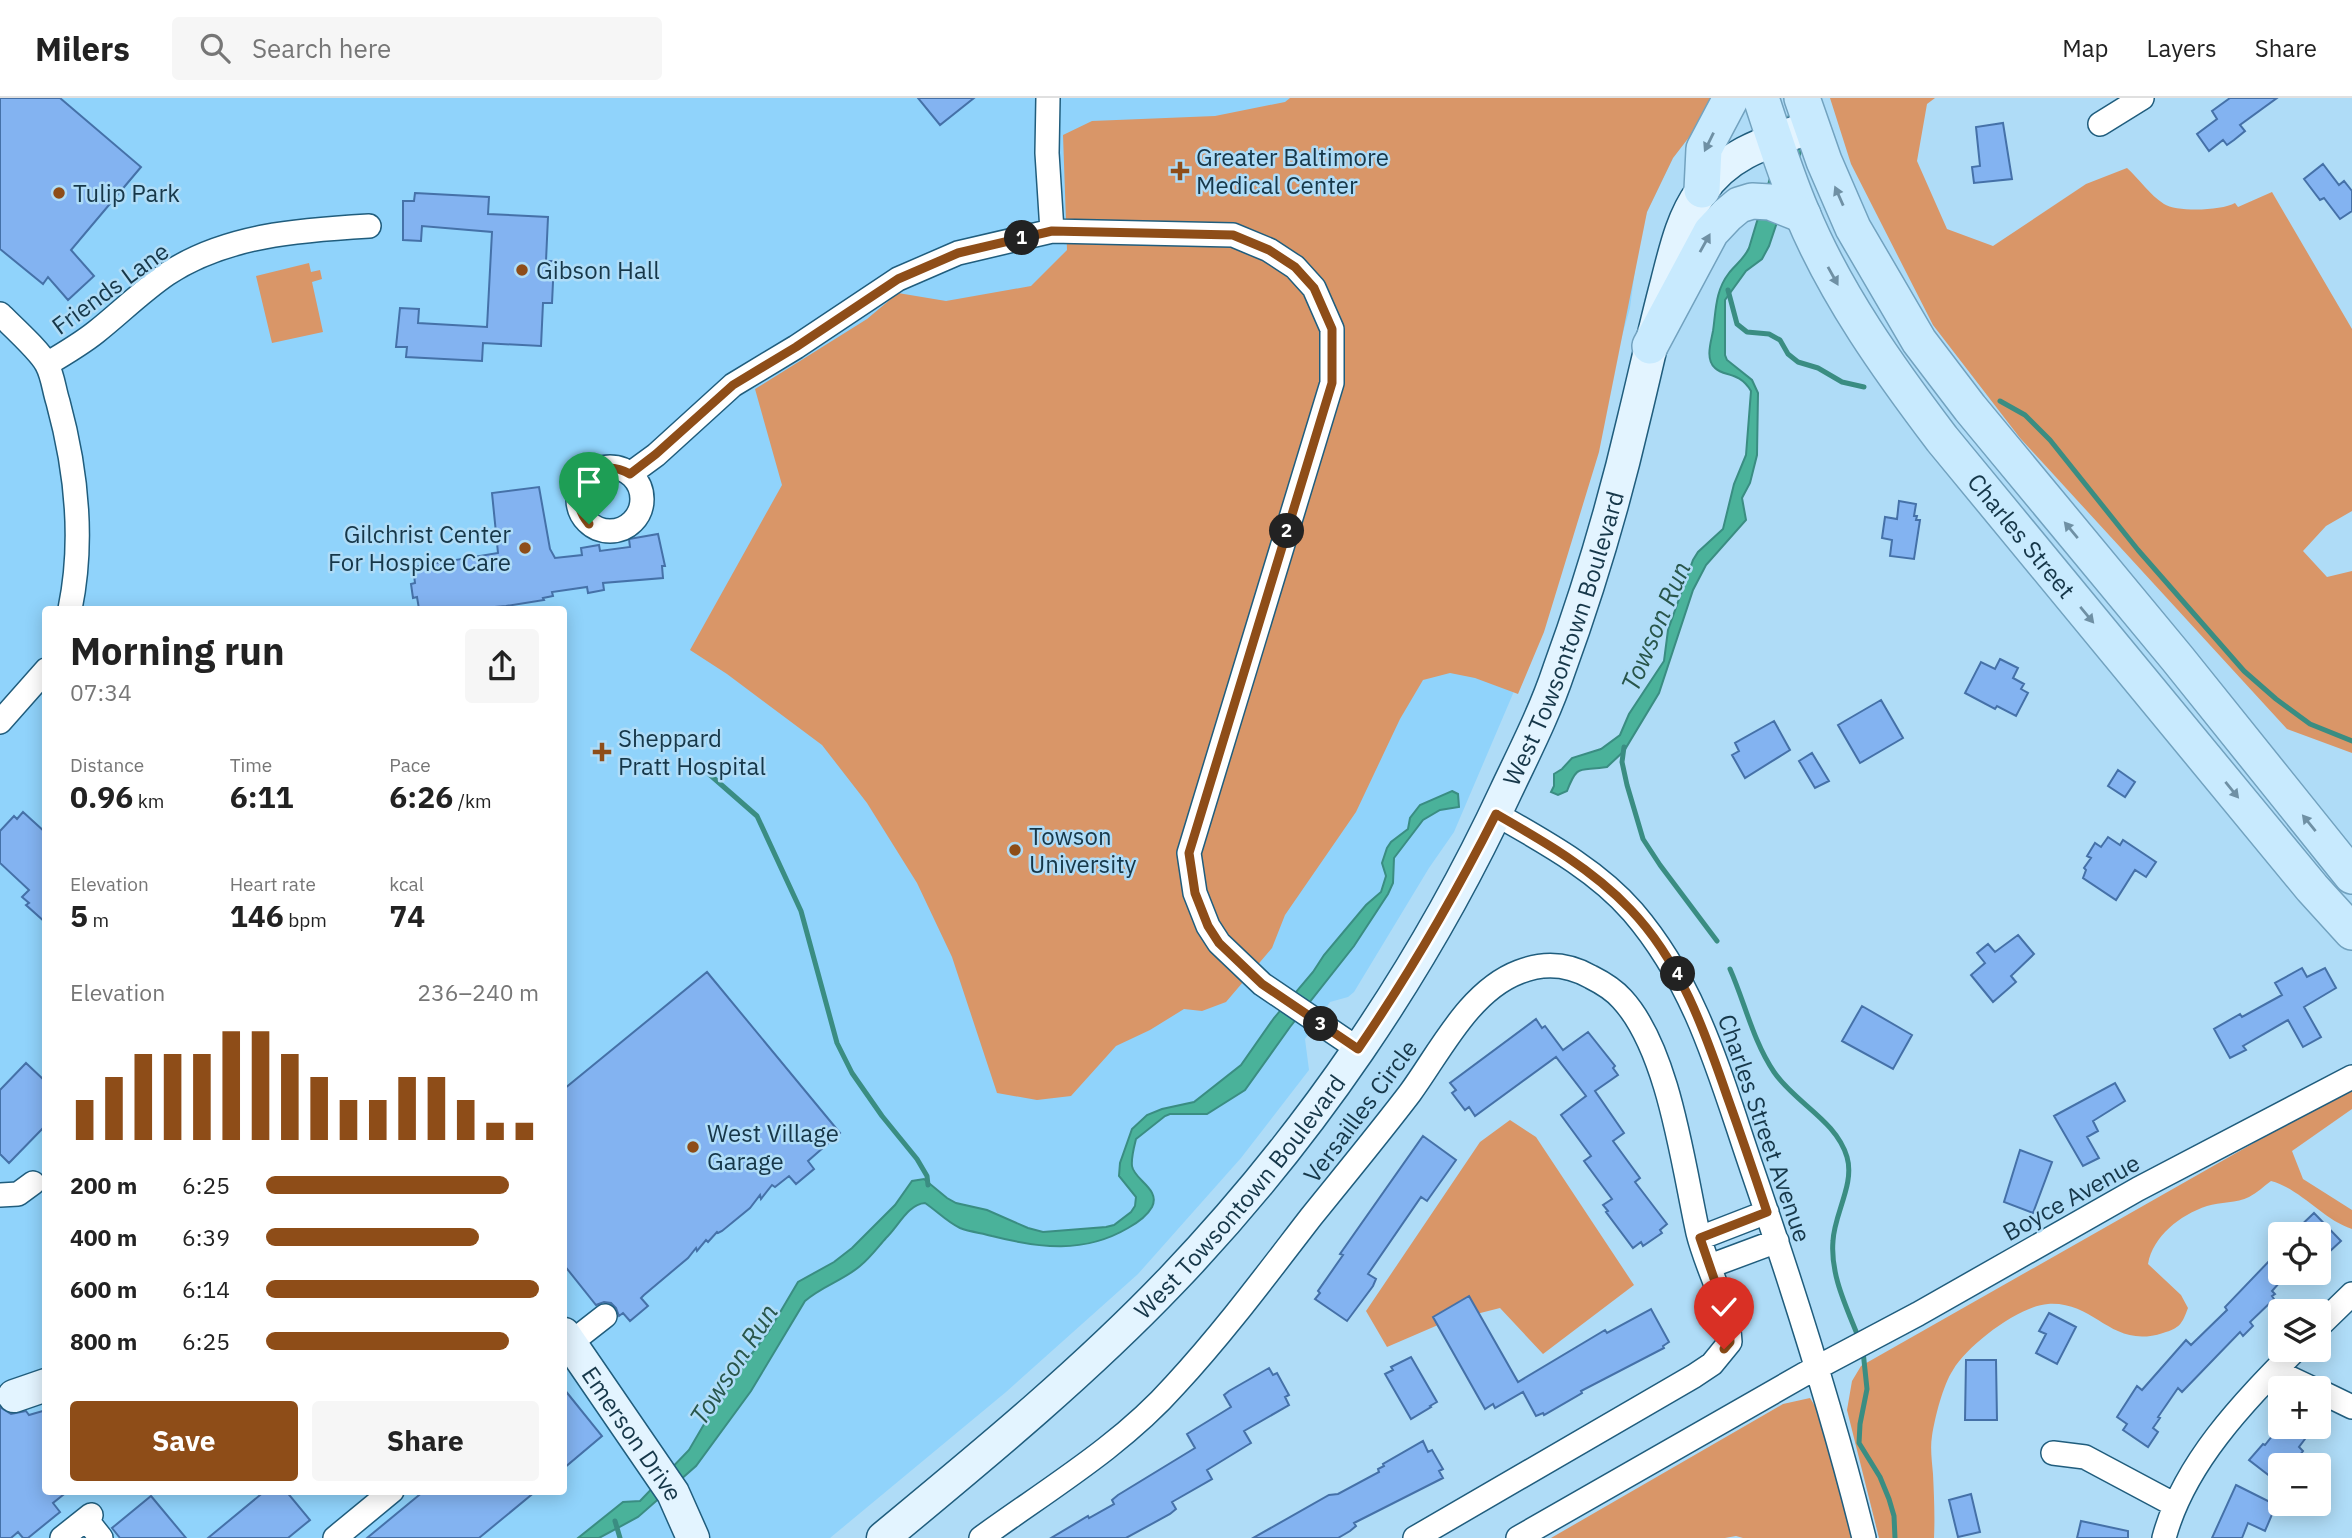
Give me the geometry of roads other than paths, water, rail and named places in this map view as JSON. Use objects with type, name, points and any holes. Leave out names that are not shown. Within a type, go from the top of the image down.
[{"type":"main road","points":[[1702,190],[1704,149],[1731,98]]},
{"type":"main road","name":"Charles Street","points":[[1762,98],[1803,215],[1828,267],[1862,325],[1912,399],[1942,439],[2312,888],[2352,932]]},
{"type":"main road","name":"West Towsontown Boulevard","points":[[883,1538],[1075,1375],[1171,1281],[1287,1146],[1358,1049],[1421,953],[1496,814],[1557,677],[1615,496],[1678,240],[1692,207],[1702,190],[1721,169],[1744,151],[1775,139],[1807,113]]},
{"type":"main road","name":"Charles Street","points":[[1807,113],[1824,162],[1853,228],[1919,341],[1970,408],[2177,658],[2352,876]]},
{"type":"main road","points":[[1650,346],[1711,232],[1727,215],[1740,205],[1752,201],[1770,202],[1803,215]]},
{"type":"main road","name":"Emerson Drive","points":[[567,1343],[673,1493],[693,1538]]},
{"type":"main road","points":[[14,1396],[42,1386]]},
{"type":"street","points":[[1048,98],[1047,153],[1052,231]]},
{"type":"street","points":[[2100,124],[2142,98]]},
{"type":"street","name":"Friends Lane","points":[[47,365],[94,334],[166,275],[197,257],[232,244],[288,233],[369,226]]},
{"type":"street","points":[[630,474],[733,385],[898,279],[958,253],[1052,231],[1233,235],[1269,250],[1295,267],[1314,288],[1332,329],[1332,383],[1189,853],[1195,893],[1208,926],[1219,943],[1262,984],[1358,1049]]},
{"type":"street","points":[[0,314],[47,365],[65,429],[73,480],[76,544],[70,606]]},
{"type":"street","points":[[0,722],[42,675]]},
{"type":"street","name":"Charles Street Avenue","points":[[1496,814],[1537,838],[1607,887],[1630,909],[1665,953],[1681,980],[1708,1039],[1777,1241],[1818,1367],[1864,1538]]},
{"type":"street","name":"Versailles Circle","points":[[981,1538],[1136,1424],[1173,1388],[1228,1325],[1411,1092],[1458,1023],[1489,990],[1517,972],[1542,965],[1565,966],[1605,985],[1622,999],[1647,1036],[1665,1082],[1700,1238],[1729,1322],[1730,1342],[1712,1364],[1415,1538]]},
{"type":"street","name":"Boyce Avenue","points":[[1518,1538],[2138,1189],[2352,1077]]},
{"type":"street","points":[[0,1195],[18,1194],[33,1183]]},
{"type":"street","points":[[1700,1238],[1767,1212]]},
{"type":"street","points":[[1710,1266],[1777,1241]]},
{"type":"street","points":[[2331,1314],[2352,1294]]},
{"type":"street","points":[[567,1341],[605,1316]]},
{"type":"street","points":[[2164,1538],[2175,1505],[2205,1453],[2234,1414],[2284,1362]]},
{"type":"street","points":[[2275,1371],[2286,1376]]},
{"type":"street","points":[[2331,1397],[2352,1407]]},
{"type":"street","points":[[2053,1453],[2085,1457],[2175,1505]]},
{"type":"street","points":[[335,1538],[387,1495]]},
{"type":"street","points":[[62,1538],[88,1517],[101,1538]]},
{"type":"waterway","points":[[1728,290],[1737,324],[1747,332],[1769,334],[1780,340],[1788,354],[1798,362],[1818,368],[1842,382],[1864,387]]},
{"type":"waterway","points":[[2000,401],[2025,415],[2050,440],[2138,550],[2244,671],[2310,724],[2352,741]]},
{"type":"waterway","points":[[1624,747],[1622,762],[1643,839],[1717,941]]},
{"type":"waterway","points":[[709,774],[757,816],[801,911],[837,1043],[852,1073],[917,1159],[927,1176],[928,1185]]},
{"type":"waterway","points":[[1730,969],[1755,1035],[1774,1072],[1834,1132],[1847,1157],[1848,1178],[1834,1231],[1833,1254],[1840,1291],[1859,1339]]},
{"type":"waterway","points":[[1863,1351],[1867,1389],[1859,1443],[1880,1477],[1889,1499],[1894,1516],[1895,1538]]},
{"type":"waterway","points":[[615,1521],[620,1538]]},
{"type":"place","name":"Greater Baltimore Medical Center","points":[[1180,171]]},
{"type":"place","name":"Tulip Park","points":[[59,193]]},
{"type":"place","name":"Gibson Hall","points":[[522,270]]},
{"type":"place","name":"Gilchrist Center For Hospice Care","points":[[525,548]]},
{"type":"place","name":"Sheppard Pratt Hospital","points":[[602,752]]},
{"type":"place","name":"Towson University","points":[[1015,850]]},
{"type":"place","name":"West Village Garage","points":[[693,1147]]},
{"type":"water label","name":"Towson Run","points":[[1655,626]]},
{"type":"water label","name":"Towson Run","points":[[733,1364]]}]
